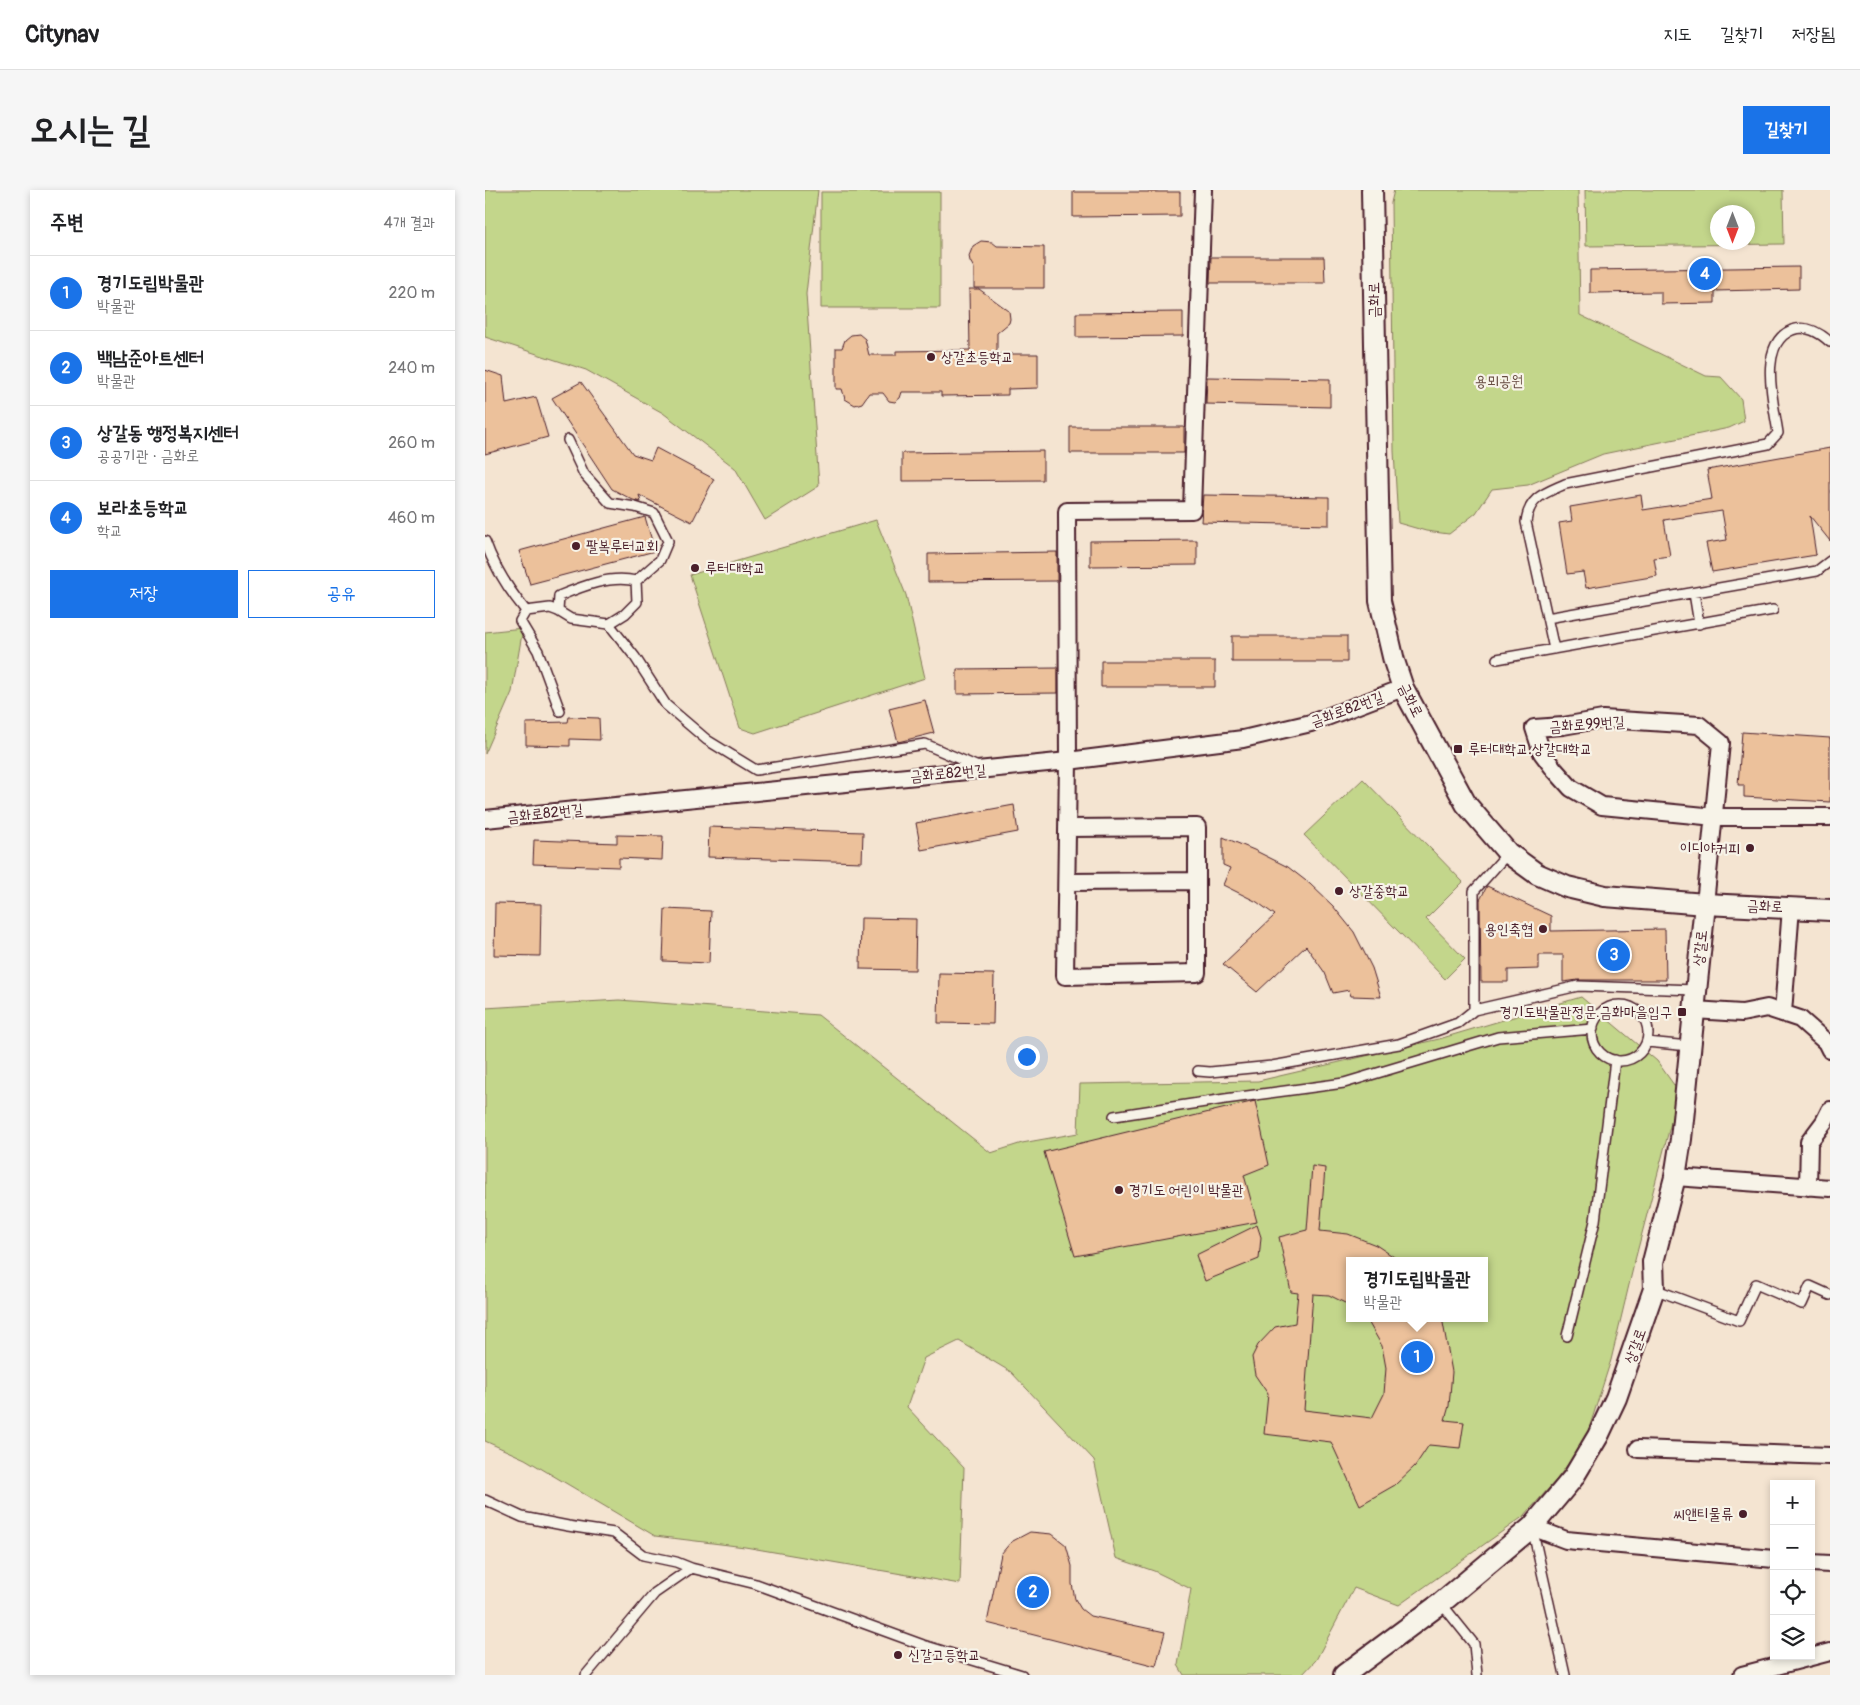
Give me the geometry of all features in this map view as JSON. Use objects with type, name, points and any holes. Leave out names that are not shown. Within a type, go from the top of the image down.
[{"type":"street","points":[[1067,828],[1197,827],[1197,973],[1065,976],[1067,882],[1067,828],[1068,761],[1067,511],[1192,510],[1203,190]]},
{"type":"street","name":"금화로","points":[[1372,190],[1380,601],[1394,661],[1403,688],[1466,804],[1508,852],[1537,874],[1567,887],[1605,896],[1705,904],[1830,910]]},
{"type":"street","name":"금화로82번길","points":[[485,818],[982,770],[1243,739],[1311,723],[1403,688]]},
{"type":"street","name":"금화로99번길","points":[[1705,904],[1715,816],[1721,743],[1699,725],[1603,719],[1563,726],[1534,728],[1541,753],[1554,769],[1571,788],[1602,806],[1715,816]]},
{"type":"street","points":[[1715,816],[1830,818]]},
{"type":"street","points":[[1067,882],[1197,881]]},
{"type":"street","name":"상갈로","points":[[1344,1675],[1441,1603],[1532,1527],[1573,1478],[1598,1436],[1616,1398],[1654,1289],[1653,1262],[1675,1177],[1681,1139],[1705,904]]},
{"type":"street","points":[[1783,1013],[1791,907]]},
{"type":"street","points":[[1695,1000],[1742,1013],[1767,1008],[1800,1019],[1826,1042],[1830,1050]]},
{"type":"street","points":[[1808,1187],[1809,1142],[1824,1122],[1830,1110]]},
{"type":"street","points":[[1675,1177],[1830,1188]]},
{"type":"street","points":[[1638,1448],[1830,1456]]},
{"type":"street","points":[[1532,1527],[1566,1540],[1770,1559]]},
{"type":"street","points":[[1815,1563],[1830,1564]]},
{"type":"street","points":[[1742,1675],[1830,1652]]},
{"type":"lane","points":[[1554,649],[1526,522],[1527,514],[1536,498],[1565,484],[1768,444],[1778,433],[1770,369],[1773,351],[1783,334],[1797,328],[1817,330],[1830,342]]},
{"type":"lane","points":[[568,440],[584,474],[610,503],[635,507],[654,513],[668,541],[660,560],[636,581]]},
{"type":"lane","points":[[485,541],[512,594],[526,611]]},
{"type":"lane","points":[[1547,618],[1817,571],[1830,561]]},
{"type":"lane","points":[[558,611],[559,596],[585,586],[623,578],[636,581]]},
{"type":"lane","points":[[526,611],[551,608],[571,620],[609,624],[625,614],[637,602],[636,581]]},
{"type":"lane","points":[[1694,593],[1699,624]]},
{"type":"lane","points":[[1497,660],[1773,610]]},
{"type":"lane","points":[[526,611],[520,621],[538,651],[560,711]]},
{"type":"lane","points":[[609,624],[635,657],[666,704],[707,740],[756,770],[925,744],[982,770]]},
{"type":"lane","points":[[1474,1010],[1474,891],[1508,852]]},
{"type":"lane","points":[[1198,1071],[1210,1072],[1272,1066],[1399,1044],[1458,1023],[1474,1010],[1578,986],[1695,1000]]},
{"type":"lane","points":[[1626,1006],[1635,1010],[1646,1024],[1647,1042],[1635,1057],[1627,1060],[1615,1060],[1601,1054],[1596,1047],[1593,1038],[1595,1021],[1608,1008],[1626,1006]]},
{"type":"lane","points":[[1114,1116],[1344,1083],[1498,1037],[1593,1029]]},
{"type":"lane","points":[[1647,1042],[1689,1046]]},
{"type":"lane","points":[[1567,1336],[1595,1220],[1615,1060]]},
{"type":"lane","points":[[1654,1289],[1739,1322],[1756,1284],[1803,1304],[1811,1286],[1830,1295]]},
{"type":"lane","points":[[485,1500],[522,1517],[614,1533],[643,1555],[756,1584],[998,1672],[1023,1675]]},
{"type":"lane","points":[[1532,1527],[1565,1675]]},
{"type":"lane","points":[[586,1675],[655,1593],[691,1568]]},
{"type":"lane","points":[[1441,1603],[1473,1644],[1477,1675]]},
{"type":"green space","points":[[485,190],[818,190],[806,294],[819,486],[765,520],[735,468],[663,413],[586,370],[485,337]]},
{"type":"green space","name":"용뫼공원","points":[[1394,190],[1578,190],[1580,315],[1706,376],[1721,377],[1741,399],[1744,421],[1729,428],[1603,454],[1528,485],[1492,489],[1476,513],[1449,534],[1426,531],[1398,523],[1394,451],[1391,203]]},
{"type":"green space","points":[[1585,190],[1783,190],[1784,244],[1755,244],[1755,205],[1710,205],[1710,245],[1586,246]]},
{"type":"green space","points":[[821,192],[940,192],[940,308],[821,308]]},
{"type":"green space","points":[[876,520],[906,595],[925,678],[755,733],[740,728],[690,575]]},
{"type":"green space","points":[[523,628],[512,692],[485,754],[485,632]]},
{"type":"green space","points":[[1363,779],[1463,882],[1426,919],[1465,959],[1445,979],[1304,835]]},
{"type":"green space","points":[[1581,997],[1657,1061],[1679,1092],[1611,1360],[1585,1441],[1557,1479],[1524,1516],[1399,1605],[1354,1588],[1316,1660],[1302,1675],[1184,1675],[1178,1665],[1191,1589],[1154,1571],[1116,1558],[1094,1460],[1011,1372],[959,1341],[924,1358],[907,1407],[964,1468],[960,1584],[745,1547],[655,1536],[525,1459],[485,1441],[485,1008],[619,1000],[818,1015],[991,1153],[1022,1143],[1078,1133],[1080,1084],[1258,1081],[1439,1039]]},
{"type":"building","points":[[1073,192],[1180,192],[1180,216],[1073,217]]},
{"type":"building","points":[[981,241],[992,242],[997,246],[1044,247],[1044,288],[974,288],[974,268],[969,256],[973,246]]},
{"type":"building","points":[[1211,257],[1324,257],[1325,283],[1210,283]]},
{"type":"building","points":[[1799,267],[1799,289],[1715,291],[1715,303],[1661,304],[1661,292],[1590,293],[1590,270]]},
{"type":"building","points":[[969,289],[979,289],[1009,311],[1009,323],[997,333],[997,354],[1038,354],[1038,388],[1008,389],[1008,395],[941,396],[941,392],[902,392],[900,398],[895,402],[889,401],[883,393],[869,393],[862,403],[855,405],[845,399],[842,389],[836,389],[836,348],[842,348],[845,340],[851,335],[859,334],[865,339],[869,355],[896,355],[896,351],[970,350]]},
{"type":"building","points":[[1183,312],[1183,336],[1076,337],[1076,313]]},
{"type":"building","points":[[485,370],[503,376],[506,404],[536,397],[548,437],[485,454]]},
{"type":"building","points":[[1207,377],[1330,379],[1330,407],[1206,404]]},
{"type":"building","points":[[581,382],[633,454],[651,460],[656,448],[714,479],[692,522],[639,495],[641,502],[612,489],[552,398]]},
{"type":"building","points":[[1070,427],[1184,427],[1184,453],[1070,453]]},
{"type":"building","points":[[1830,448],[1830,541],[1810,516],[1816,555],[1712,572],[1706,543],[1727,540],[1722,511],[1664,520],[1670,556],[1654,558],[1657,576],[1586,588],[1583,572],[1567,574],[1559,523],[1572,521],[1570,507],[1641,495],[1643,510],[1712,499],[1707,470]]},
{"type":"building","points":[[1043,451],[1043,480],[902,481],[902,453]]},
{"type":"building","points":[[1203,495],[1329,497],[1329,525],[1201,522]]},
{"type":"building","points":[[645,517],[655,551],[530,584],[519,551]]},
{"type":"building","points":[[1197,540],[1197,565],[1090,566],[1090,541]]},
{"type":"building","points":[[1057,552],[1057,581],[928,582],[928,554]]},
{"type":"building","points":[[1232,636],[1347,636],[1347,662],[1232,662]]},
{"type":"building","points":[[1101,661],[1215,661],[1215,687],[1101,687]]},
{"type":"building","points":[[1058,668],[1058,693],[957,694],[957,669]]},
{"type":"building","points":[[925,700],[934,733],[898,742],[889,709]]},
{"type":"building","points":[[569,717],[599,718],[600,740],[570,739],[570,746],[526,745],[526,723],[568,722]]},
{"type":"building","points":[[1742,732],[1830,738],[1830,802],[1744,797],[1744,785],[1738,785]]},
{"type":"building","points":[[1014,805],[1018,832],[921,850],[916,823]]},
{"type":"building","points":[[709,827],[863,832],[862,862],[708,857]]},
{"type":"building","points":[[617,835],[663,836],[662,860],[619,858],[619,867],[533,864],[534,840],[617,843]]},
{"type":"building","points":[[1223,837],[1288,867],[1310,884],[1333,906],[1354,932],[1372,968],[1381,997],[1351,996],[1349,990],[1333,993],[1325,973],[1306,946],[1257,992],[1223,964],[1275,915],[1257,902],[1223,885],[1230,868],[1223,865]]},
{"type":"building","points":[[1487,886],[1551,916],[1551,931],[1665,929],[1666,980],[1578,980],[1563,982],[1563,955],[1539,955],[1539,969],[1508,970],[1508,982],[1481,982],[1480,900]]},
{"type":"building","points":[[495,903],[541,904],[540,956],[494,955]]},
{"type":"building","points":[[665,909],[711,911],[709,963],[663,961]]},
{"type":"building","points":[[861,918],[916,919],[915,970],[860,969]]},
{"type":"building","points":[[939,973],[994,974],[993,1024],[938,1023]]},
{"type":"building","name":"경기도 어린이 박물관","points":[[1255,1101],[1269,1165],[1244,1175],[1257,1222],[1075,1256],[1044,1152]]},
{"type":"building","points":[[1312,1166],[1325,1168],[1320,1231],[1348,1234],[1376,1245],[1394,1257],[1346,1257],[1346,1304],[1329,1295],[1313,1294],[1304,1410],[1372,1418],[1384,1394],[1386,1368],[1382,1346],[1368,1322],[1442,1322],[1452,1372],[1449,1406],[1445,1420],[1464,1422],[1460,1448],[1429,1445],[1415,1466],[1395,1485],[1360,1505],[1331,1442],[1264,1434],[1268,1394],[1255,1375],[1252,1357],[1258,1345],[1275,1327],[1295,1323],[1298,1293],[1291,1292],[1279,1237],[1307,1230]]},
{"type":"building","points":[[1257,1225],[1261,1237],[1259,1259],[1205,1281],[1196,1255]]},
{"type":"building","points":[[1030,1532],[1052,1534],[1066,1545],[1072,1566],[1072,1584],[1075,1599],[1081,1609],[1090,1616],[1165,1632],[1156,1666],[987,1623],[1001,1554],[1011,1542]]},
{"type":"place","name":"보라초등학교","points":[[1705,274]]},
{"type":"place","name":"상갈초등학교","points":[[931,357]]},
{"type":"place","name":"팔복루터교회","points":[[576,546]]},
{"type":"place","name":"루터대학교","points":[[695,568]]},
{"type":"place","name":"루터대학교.상갈대학교","points":[[1458,749]]},
{"type":"place","name":"이디야커피","points":[[1750,848]]},
{"type":"place","name":"상갈중학교","points":[[1339,891]]},
{"type":"place","name":"용인축협","points":[[1543,929]]},
{"type":"place","name":"상갈동 행정복지센터","points":[[1614,955]]},
{"type":"place","name":"경기도박물관정문.금화마을입구","points":[[1682,1012]]},
{"type":"place","name":"경기도 어린이 박물관","points":[[1119,1190]]},
{"type":"place","name":"경기도립박물관","points":[[1417,1357]]},
{"type":"place","name":"씨앤티물류","points":[[1743,1514]]},
{"type":"place","name":"백남준아트센터","points":[[1033,1592]]},
{"type":"place","name":"신갈고등학교","points":[[898,1655]]}]
